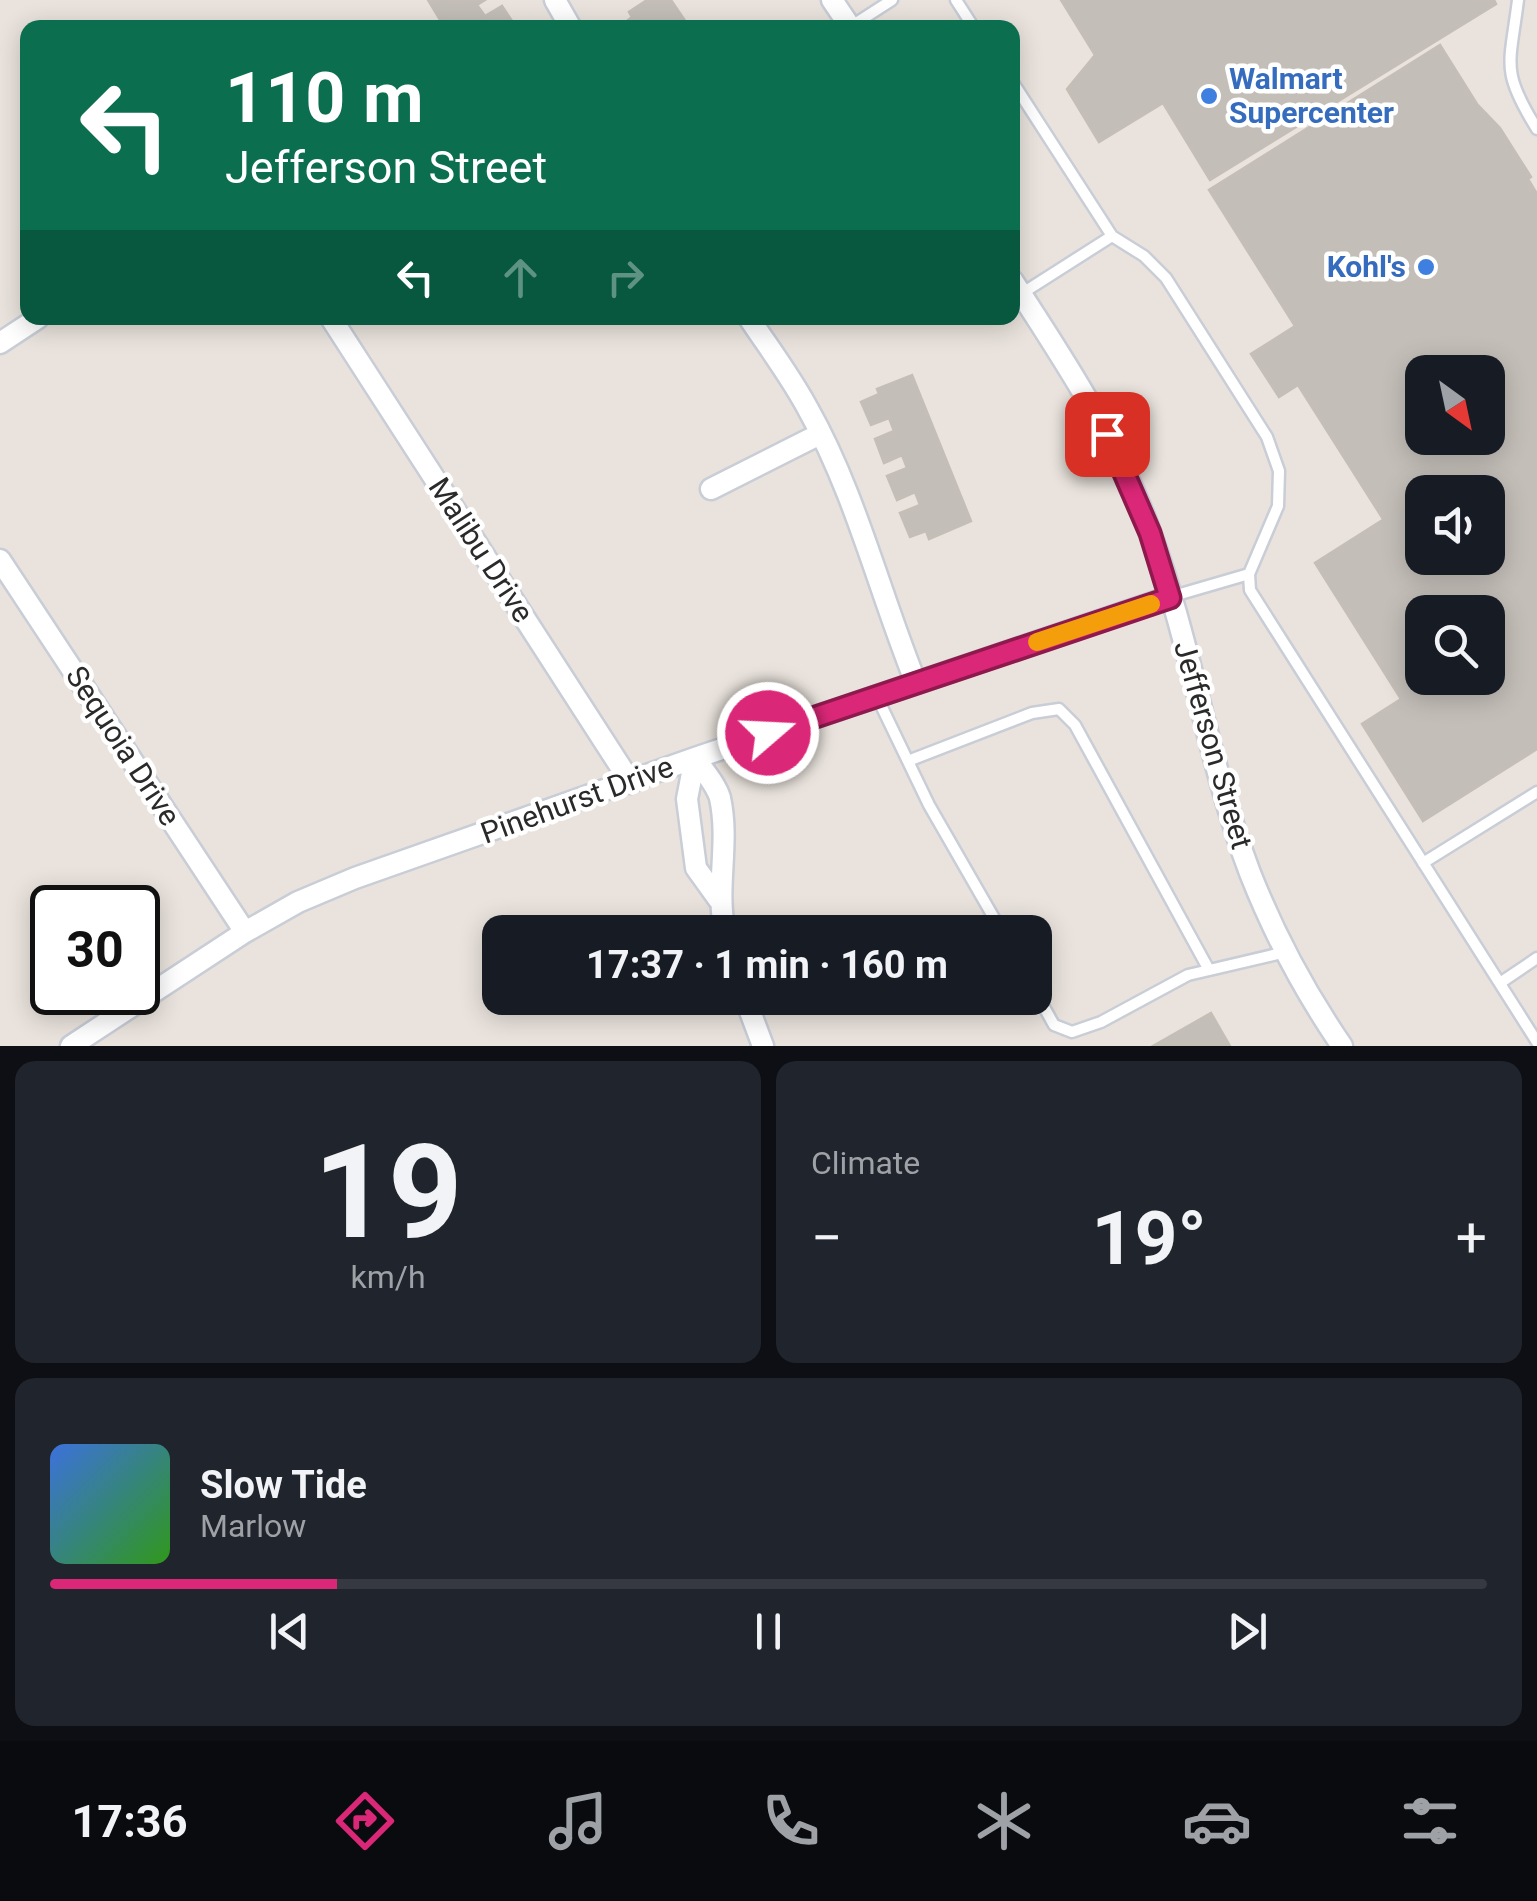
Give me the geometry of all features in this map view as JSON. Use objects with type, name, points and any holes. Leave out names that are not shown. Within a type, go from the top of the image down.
[{"type":"street","name":"Jefferson Street","points":[[1020,292],[1081,387],[1120,458],[1150,533],[1250,873],[1313,1003],[1342,1046]]},
{"type":"street","points":[[0,343],[27,325]]},
{"type":"street","name":"Malibu Drive","points":[[336,325],[631,783]]},
{"type":"street","points":[[754,325],[808,409],[840,477],[916,683]]},
{"type":"street","points":[[710,489],[820,434]]},
{"type":"street","name":"Sequoia Drive","points":[[0,560],[245,932]]},
{"type":"street","name":"Pinehurst Drive","points":[[71,1046],[245,932],[298,902],[354,878],[1170,598]]},
{"type":"street","points":[[695,758],[687,800],[696,868],[719,900]]},
{"type":"street","points":[[695,758],[720,795],[725,866],[719,900],[722,915]]},
{"type":"street","points":[[751,1015],[763,1046]]},
{"type":"lane","points":[[862,20],[892,0]]},
{"type":"lane","points":[[1518,0],[1509,57],[1511,82],[1537,129]]},
{"type":"lane","points":[[1020,93],[1112,236],[1144,256],[1166,278],[1266,437],[1280,471],[1278,506],[1249,574],[1250,590],[1537,1042]]},
{"type":"lane","points":[[1020,285],[1112,236]]},
{"type":"lane","points":[[1170,598],[1249,574]]},
{"type":"lane","points":[[876,696],[993,915]]},
{"type":"lane","points":[[908,761],[1032,713],[1059,710],[1074,725],[1209,970]]},
{"type":"lane","points":[[1423,863],[1537,792]]},
{"type":"lane","points":[[1048,1015],[1054,1025],[1072,1032],[1101,1022],[1188,975],[1286,952]]},
{"type":"lane","points":[[1500,983],[1537,958]]},
{"type":"lane","points":[[1072,1032],[1073,1046]]},
{"type":"building","points":[[428,0],[485,0],[477,5],[485,16],[502,6],[511,20],[440,20]]},
{"type":"building","points":[[647,0],[671,0],[685,20],[628,20],[632,17],[629,12]]},
{"type":"building","name":"Walmart Supercenter","points":[[1061,0],[1494,0],[1496,4],[1210,180],[1163,103],[1099,142],[1067,89],[1095,55]]},
{"type":"building","points":[[1440,45],[1477,104],[1500,128],[1531,177],[1528,179],[1537,194],[1537,422],[1505,442],[1505,355],[1405,355],[1405,455],[1485,455],[1453,475],[1405,475],[1405,505],[1383,519],[1298,385],[1279,397],[1251,354],[1295,326],[1209,190]]},
{"type":"building","points":[[912,375],[971,521],[929,539],[926,531],[910,537],[900,513],[920,505],[915,492],[897,500],[887,476],[907,468],[902,455],[884,463],[875,439],[894,431],[889,418],[871,425],[861,402],[879,394],[877,389]]},
{"type":"building","points":[[1537,422],[1537,749],[1423,821],[1362,724],[1401,699],[1315,563],[1405,506],[1405,575],[1505,575],[1505,475],[1453,475],[1485,455],[1505,455],[1505,442]]},
{"type":"building","points":[[1211,1013],[1230,1046],[1153,1046]]},
{"type":"slow traffic","points":[[1037,642],[1151,604]]},
{"type":"place","name":"Walmart Supercenter","points":[[1209,96]]},
{"type":"place","name":"Kohl's","points":[[1426,267]]},
{"type":"route","points":[[768,733],[1170,598],[1150,533],[1107,434]]}]
